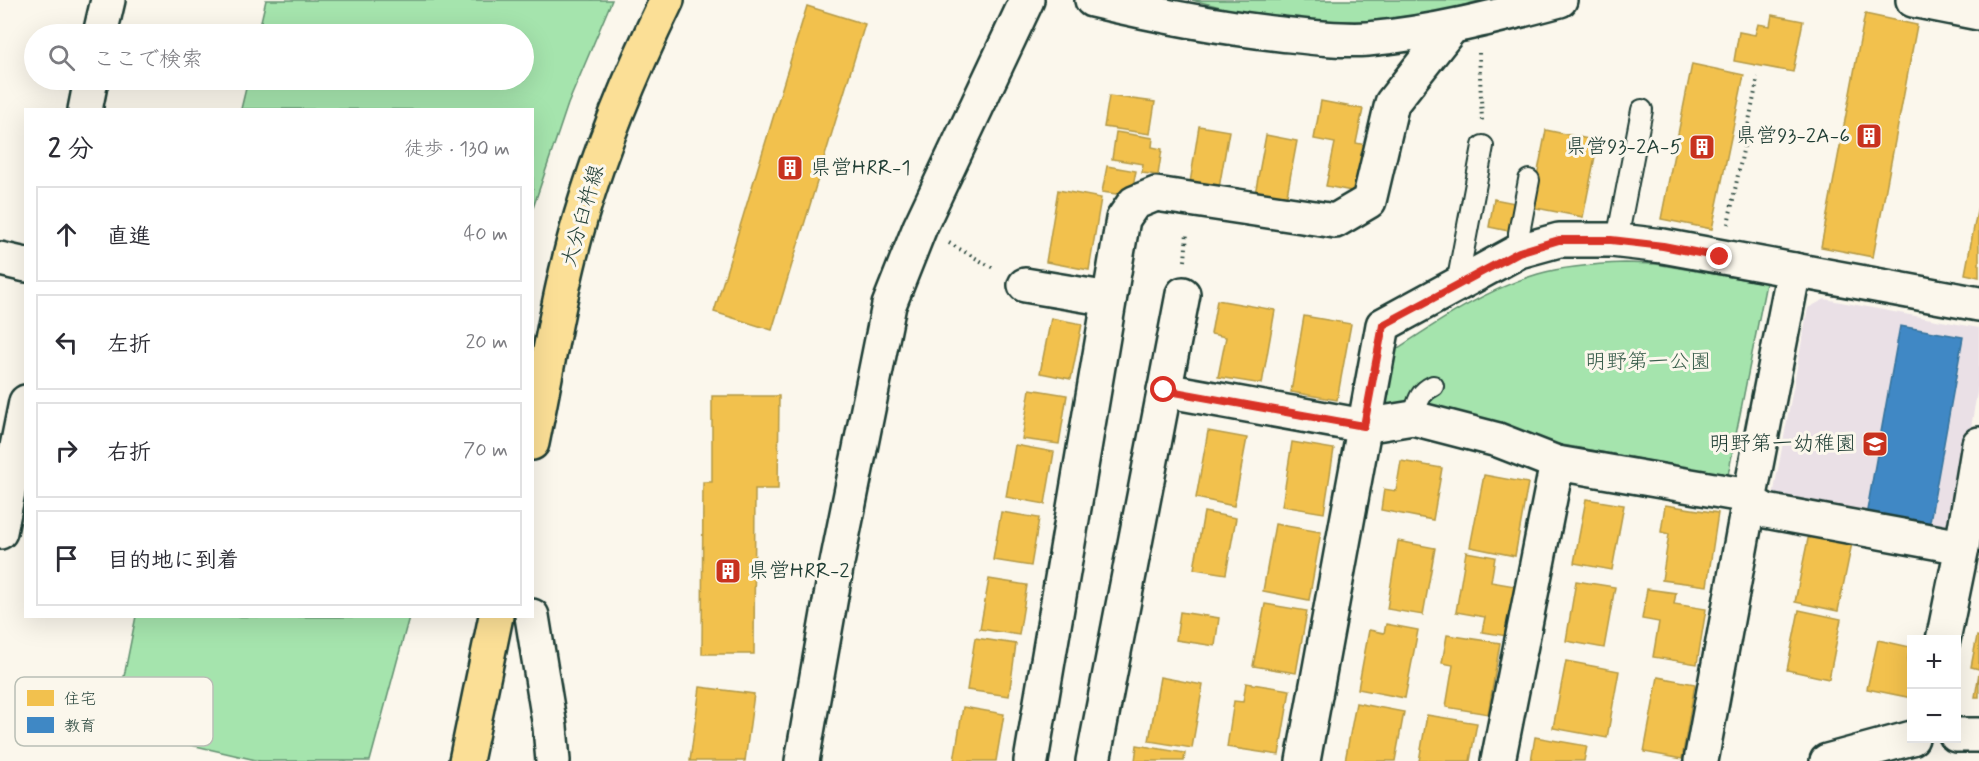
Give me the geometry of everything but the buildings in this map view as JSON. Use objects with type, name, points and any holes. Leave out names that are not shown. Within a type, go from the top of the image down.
[{"type":"main road","name":"大分臼杵線","points":[[534,433],[580,217],[622,97],[667,0]]},
{"type":"main road","points":[[466,761],[496,618]]},
{"type":"street","points":[[102,24],[108,0]]},
{"type":"street","points":[[802,761],[836,568],[889,305],[920,227],[1027,0]]},
{"type":"street","points":[[1092,0],[1218,27],[1307,37],[1365,39],[1463,25],[1560,0]]},
{"type":"street","points":[[1913,0],[1979,12]]},
{"type":"street","points":[[1030,761],[1123,219],[1134,203],[1156,194],[1335,221],[1369,201],[1392,103],[1463,25]]},
{"type":"street","points":[[85,108],[89,90]]},
{"type":"street","points":[[1303,761],[1383,325],[1519,252],[1559,240],[1617,240],[1663,246],[1979,304]]},
{"type":"street","points":[[0,259],[24,265]]},
{"type":"street","points":[[1701,761],[1794,270]]},
{"type":"street","points":[[1025,285],[1109,299]]},
{"type":"street","points":[[1093,761],[1183,294]]},
{"type":"street","points":[[1164,390],[1364,426],[1413,418],[1498,440],[1557,463],[1737,494],[1766,511],[1962,548]]},
{"type":"street","points":[[0,532],[24,412]]},
{"type":"street","points":[[1944,635],[1962,548],[1979,444]]},
{"type":"street","points":[[1498,761],[1557,463]]},
{"type":"street","points":[[532,618],[550,727],[553,761]]},
{"type":"street","points":[[1961,735],[1979,735]]},
{"type":"street","points":[[1827,761],[1907,739]]},
{"type":"lane","points":[[1617,240],[1642,110]]},
{"type":"lane","points":[[1457,284],[1483,146]]},
{"type":"lane","points":[[1519,252],[1529,180]]},
{"type":"lane","points":[[1413,418],[1424,390],[1433,386]]},
{"type":"path","points":[[1463,25],[1479,54],[1483,146]]},
{"type":"path","points":[[1728,225],[1758,77]]},
{"type":"path","points":[[1183,294],[1189,198]]},
{"type":"path","points":[[920,227],[1025,285]]},
{"type":"shaded area","name":"明野第一幼稚園","points":[[1825,299],[1979,328],[1979,381],[1952,538],[1771,507],[1808,308]]},
{"type":"green space","points":[[266,0],[612,0],[568,104],[534,205],[534,108],[241,108],[246,90],[534,90],[534,24],[260,24]]},
{"type":"green space","points":[[1192,0],[1483,0],[1434,13],[1367,21],[1315,21],[1253,15]]},
{"type":"green space","name":"明野第一公園","points":[[1625,263],[1656,264],[1766,283],[1728,475],[1413,418],[1392,410],[1385,402],[1389,354],[1461,308],[1499,289],[1538,274],[1581,266]]},
{"type":"green space","points":[[136,618],[409,618],[370,761],[260,761],[196,746],[213,746],[213,677],[124,677]]},
{"type":"place","name":"県営93-2A-6","points":[[1869,136]]},
{"type":"place","name":"県営93-2A-5","points":[[1702,147]]},
{"type":"place","name":"県営HRR-1","points":[[790,168]]},
{"type":"place","name":"明野第一幼稚園","points":[[1875,444]]},
{"type":"place","name":"県営HRR-2","points":[[728,571]]},
{"type":"route","points":[[1164,390],[1364,426],[1383,325],[1519,252],[1559,240],[1611,240],[1663,246],[1720,257]]}]
